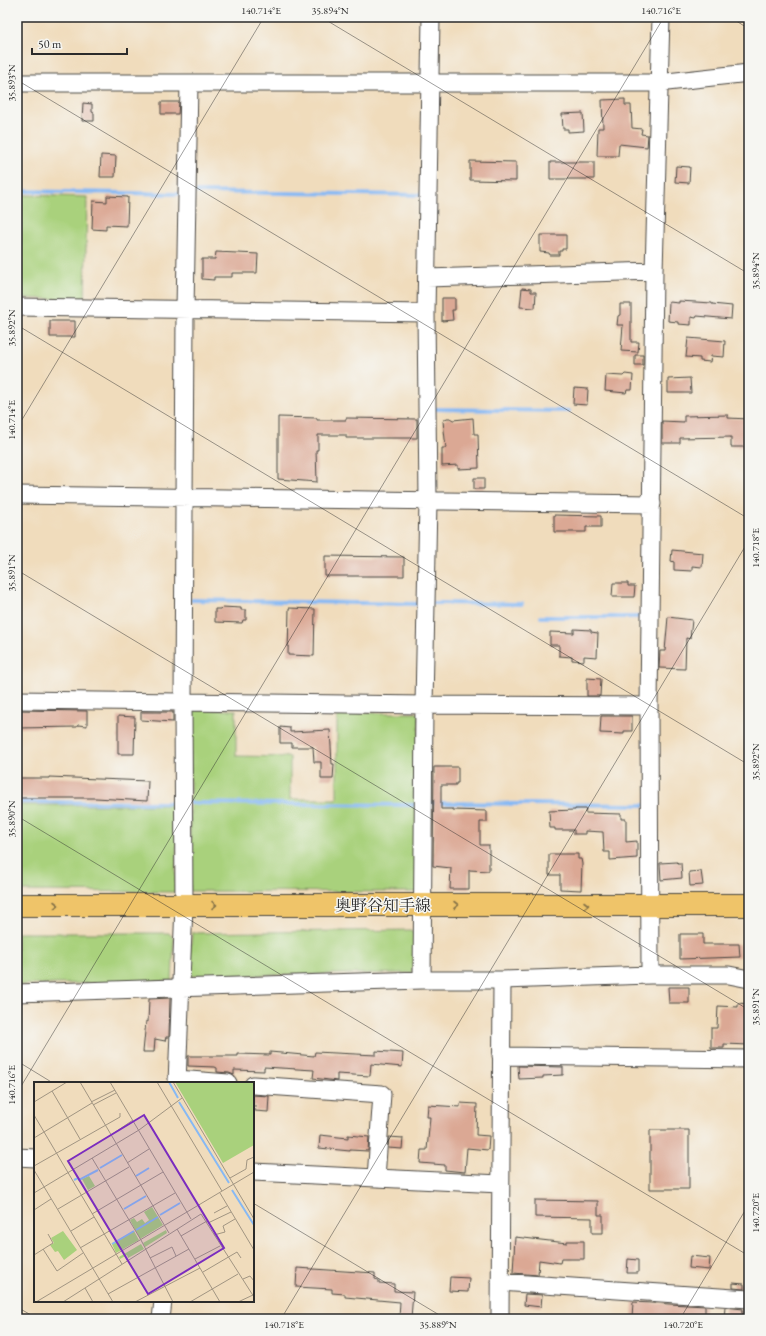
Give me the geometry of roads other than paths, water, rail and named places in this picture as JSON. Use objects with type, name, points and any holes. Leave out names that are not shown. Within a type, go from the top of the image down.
[{"type":"main road","name":"奥野谷知手線","points":[[17,905],[184,912],[651,912],[749,905]]},
{"type":"main road","name":"奥野谷知手線","points":[[17,919],[184,912]]},
{"type":"main road","name":"奥野谷知手線","points":[[651,912],[749,920]]},
{"type":"street","points":[[422,980],[424,706],[428,501],[426,313],[431,17]]},
{"type":"street","points":[[650,975],[651,912],[649,706],[654,270],[661,17]]},
{"type":"street","points":[[17,83],[658,83],[749,73]]},
{"type":"street","points":[[189,83],[185,310],[183,703],[184,912],[177,1081],[202,1082]]},
{"type":"street","points":[[427,278],[654,270]]},
{"type":"street","points":[[17,307],[426,313]]},
{"type":"street","points":[[17,495],[652,504]]},
{"type":"street","points":[[17,700],[424,706],[649,706]]},
{"type":"street","points":[[17,993],[422,980],[502,980],[650,975],[729,975],[749,979]]},
{"type":"street","points":[[500,1319],[502,980]]},
{"type":"street","points":[[502,1056],[749,1059]]},
{"type":"street","points":[[254,1085],[382,1094],[376,1178]]},
{"type":"street","points":[[17,1157],[34,1158]]},
{"type":"street","points":[[254,1172],[500,1184]]},
{"type":"street","points":[[500,1282],[749,1299]]},
{"type":"street","points":[[161,1319],[162,1302]]},
{"type":"waterway","points":[[17,191],[181,194]]},
{"type":"waterway","points":[[197,192],[423,195]]},
{"type":"waterway","points":[[435,409],[569,411]]},
{"type":"waterway","points":[[192,600],[420,604]]},
{"type":"waterway","points":[[433,603],[522,604]]},
{"type":"waterway","points":[[541,617],[644,617]]},
{"type":"waterway","points":[[17,802],[175,803]]},
{"type":"waterway","points":[[190,803],[415,805]]},
{"type":"waterway","points":[[430,803],[644,805]]}]
